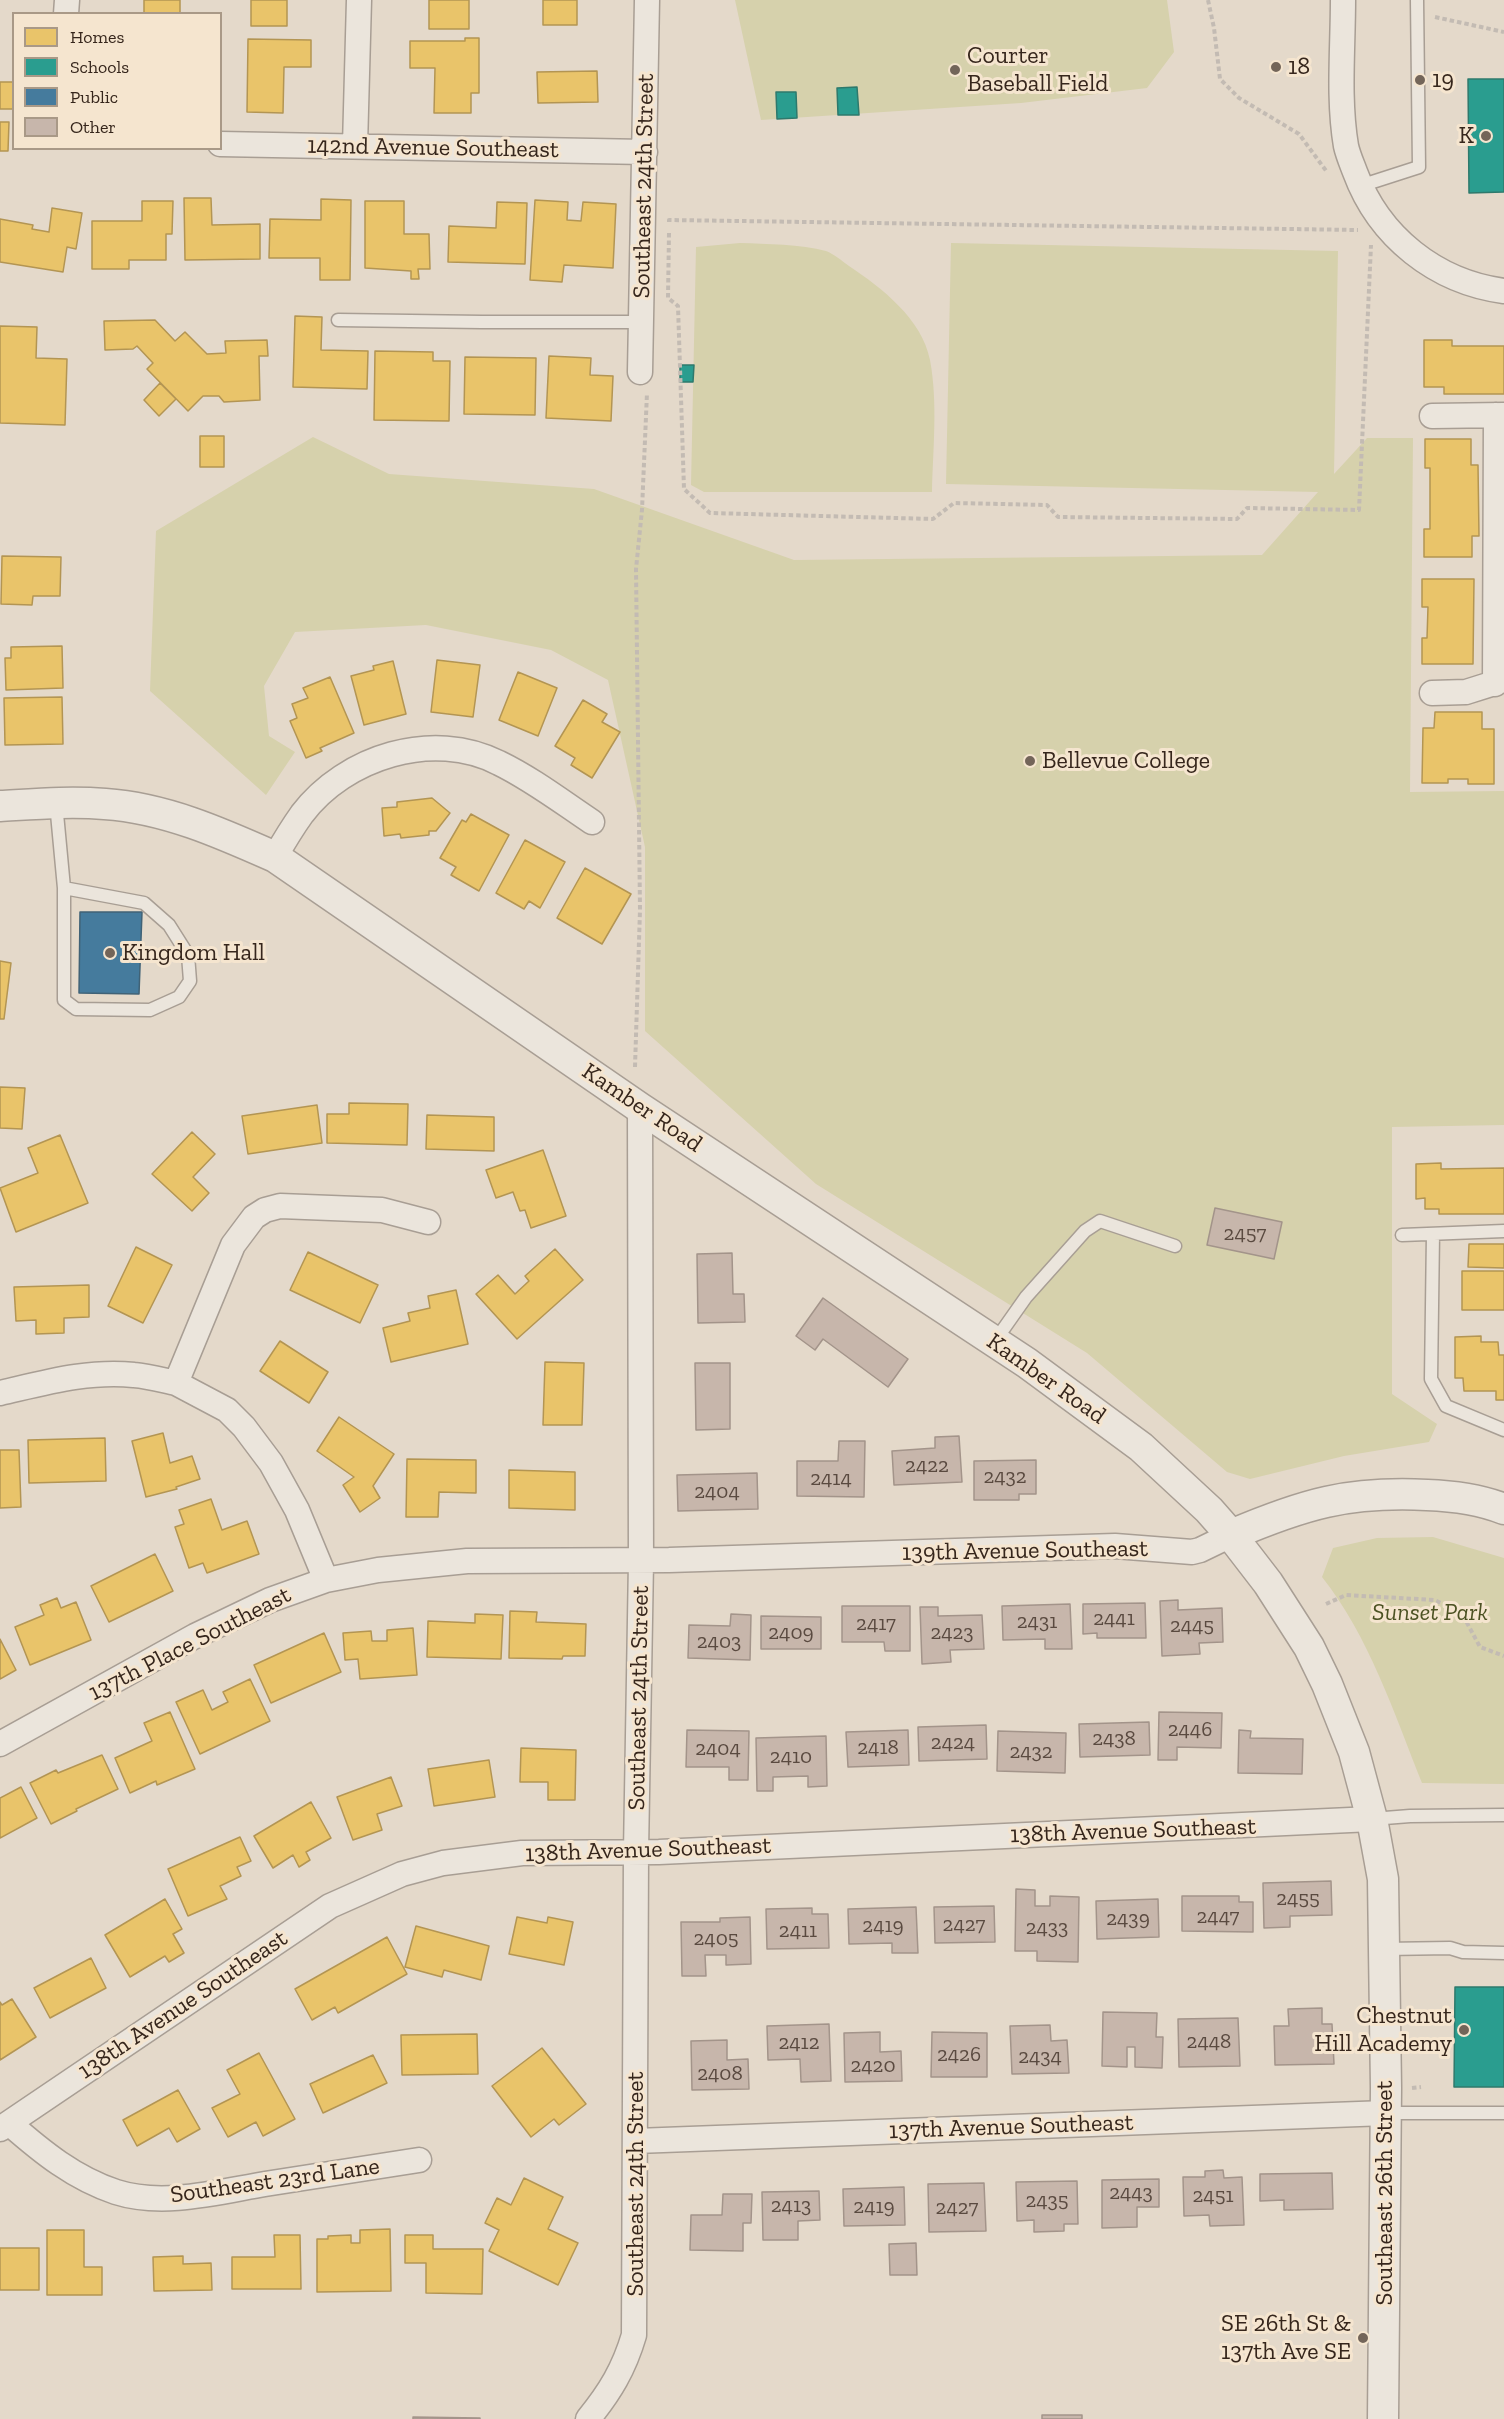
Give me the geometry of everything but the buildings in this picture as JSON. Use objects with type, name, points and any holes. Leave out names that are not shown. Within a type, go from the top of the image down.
[{"type":"street","points":[[355,146],[359,0]]},
{"type":"street","name":"Southeast 24th Street","points":[[640,372],[647,0]]},
{"type":"street","points":[[1343,0],[1343,117],[1347,149],[1360,186],[1372,208],[1401,243],[1423,262],[1448,277],[1479,287],[1504,291]]},
{"type":"street","name":"142nd Avenue Southeast","points":[[222,144],[645,152]]},
{"type":"street","points":[[1432,416],[1500,415],[1499,682],[1466,692],[1432,693]]},
{"type":"street","points":[[275,857],[302,813],[328,788],[356,768],[380,758],[432,748],[472,753],[498,762],[592,822]]},
{"type":"street","name":"Kamber Road","points":[[0,806],[56,803],[106,804],[178,818],[222,833],[275,857],[640,1108],[995,1342],[1141,1447],[1209,1510],[1232,1535]]},
{"type":"street","name":"Southeast 24th Street","points":[[588,2419],[607,2396],[626,2363],[634,2335],[636,1852],[641,1561],[640,1108]]},
{"type":"street","points":[[176,1383],[234,1245],[254,1217],[265,1210],[280,1206],[382,1210],[428,1222]]},
{"type":"street","points":[[0,1393],[65,1378],[100,1374],[135,1375],[176,1383],[227,1410],[244,1427],[271,1463],[297,1510],[326,1580]]},
{"type":"street","name":"139th Avenue Southeast","points":[[641,1561],[1116,1546],[1192,1552],[1291,1511],[1323,1501],[1364,1495],[1460,1497],[1504,1509]]},
{"type":"street","name":"Southeast 26th Street","points":[[1232,1535],[1268,1583],[1309,1647],[1327,1684],[1354,1752],[1383,1879],[1386,2114],[1383,2419]]},
{"type":"street","name":"137th Place Southeast","points":[[0,1744],[195,1636],[270,1600],[326,1580],[409,1565],[467,1561],[641,1561]]},
{"type":"street","name":"138th Avenue Southeast","points":[[5,2126],[330,1906],[402,1874],[443,1863],[522,1853],[636,1852],[1325,1823],[1371,1819]]},
{"type":"street","name":"137th Avenue Southeast","points":[[636,2141],[1386,2114]]},
{"type":"street","name":"Southeast 23rd Lane","points":[[5,2126],[80,2178],[117,2193],[146,2198],[185,2197],[419,2160]]},
{"type":"lane","points":[[1360,186],[1419,167],[1417,6]]},
{"type":"lane","points":[[338,320],[642,322]]},
{"type":"lane","points":[[56,803],[64,888],[64,1000],[76,1009],[150,1010],[179,997],[190,981],[188,955],[169,925],[144,903],[64,888]]},
{"type":"lane","points":[[995,1342],[1026,1297],[1085,1231],[1100,1221],[1175,1246]]},
{"type":"lane","points":[[1402,1235],[1504,1231]]},
{"type":"lane","points":[[1433,1234],[1431,1379],[1446,1406],[1504,1430]]},
{"type":"lane","points":[[1371,1819],[1410,1816],[1504,1815]]},
{"type":"lane","points":[[1385,1949],[1450,1948],[1463,1952],[1504,1953]]},
{"type":"lane","points":[[1386,2114],[1504,2113]]},
{"type":"path","points":[[1208,0],[1220,79],[1239,98],[1299,134],[1329,174]]},
{"type":"path","points":[[1417,6],[1504,32]]},
{"type":"path","points":[[1357,221],[1363,230],[669,220],[668,298],[678,306],[684,489],[710,513],[933,519],[954,503],[1047,505],[1058,517],[1237,519],[1247,508],[1359,510],[1371,245],[1367,238]]},
{"type":"path","points":[[635,1066],[640,910],[636,569],[642,510],[645,413]]},
{"type":"path","points":[[1326,1604],[1346,1595],[1434,1600],[1448,1606],[1466,1621],[1480,1647],[1504,1656]]},
{"type":"path","points":[[1411,2088],[1421,2087]]},
{"type":"green space","name":"Courter Baseball Field","points":[[735,0],[1167,0],[1174,52],[1147,88],[1021,103],[761,120]]},
{"type":"green space","points":[[740,243],[795,246],[829,252],[874,284],[910,318],[926,345],[930,360],[934,393],[932,492],[704,492],[691,485],[696,247]]},
{"type":"green space","points":[[951,243],[1338,251],[1334,474],[1367,438],[1413,438],[1410,792],[1504,791],[1504,1125],[1392,1127],[1392,1394],[1437,1424],[1429,1442],[1344,1456],[1250,1479],[1227,1472],[1087,1353],[816,1184],[645,1031],[645,847],[608,680],[551,650],[426,625],[295,632],[264,686],[269,736],[295,752],[266,795],[150,691],[156,531],[313,437],[389,474],[594,489],[794,560],[1262,555],[1318,492],[946,484]]},
{"type":"green space","name":"Sunset Park","points":[[1433,1537],[1504,1558],[1504,1784],[1422,1783],[1367,1650],[1354,1624],[1322,1577],[1333,1548],[1377,1538]]},
{"type":"place","name":"18","points":[[1276,67]]},
{"type":"place","name":"Courter Baseball Field","points":[[955,70]]},
{"type":"place","name":"19","points":[[1420,80]]},
{"type":"place","name":"K","points":[[1486,136]]},
{"type":"place","name":"Bellevue College","points":[[1030,761]]},
{"type":"place","name":"Kingdom Hall","points":[[110,953]]},
{"type":"place","name":"Chestnut Hill Academy","points":[[1464,2030]]},
{"type":"place","name":"SE 26th St & 137th Ave SE","points":[[1363,2338]]}]
